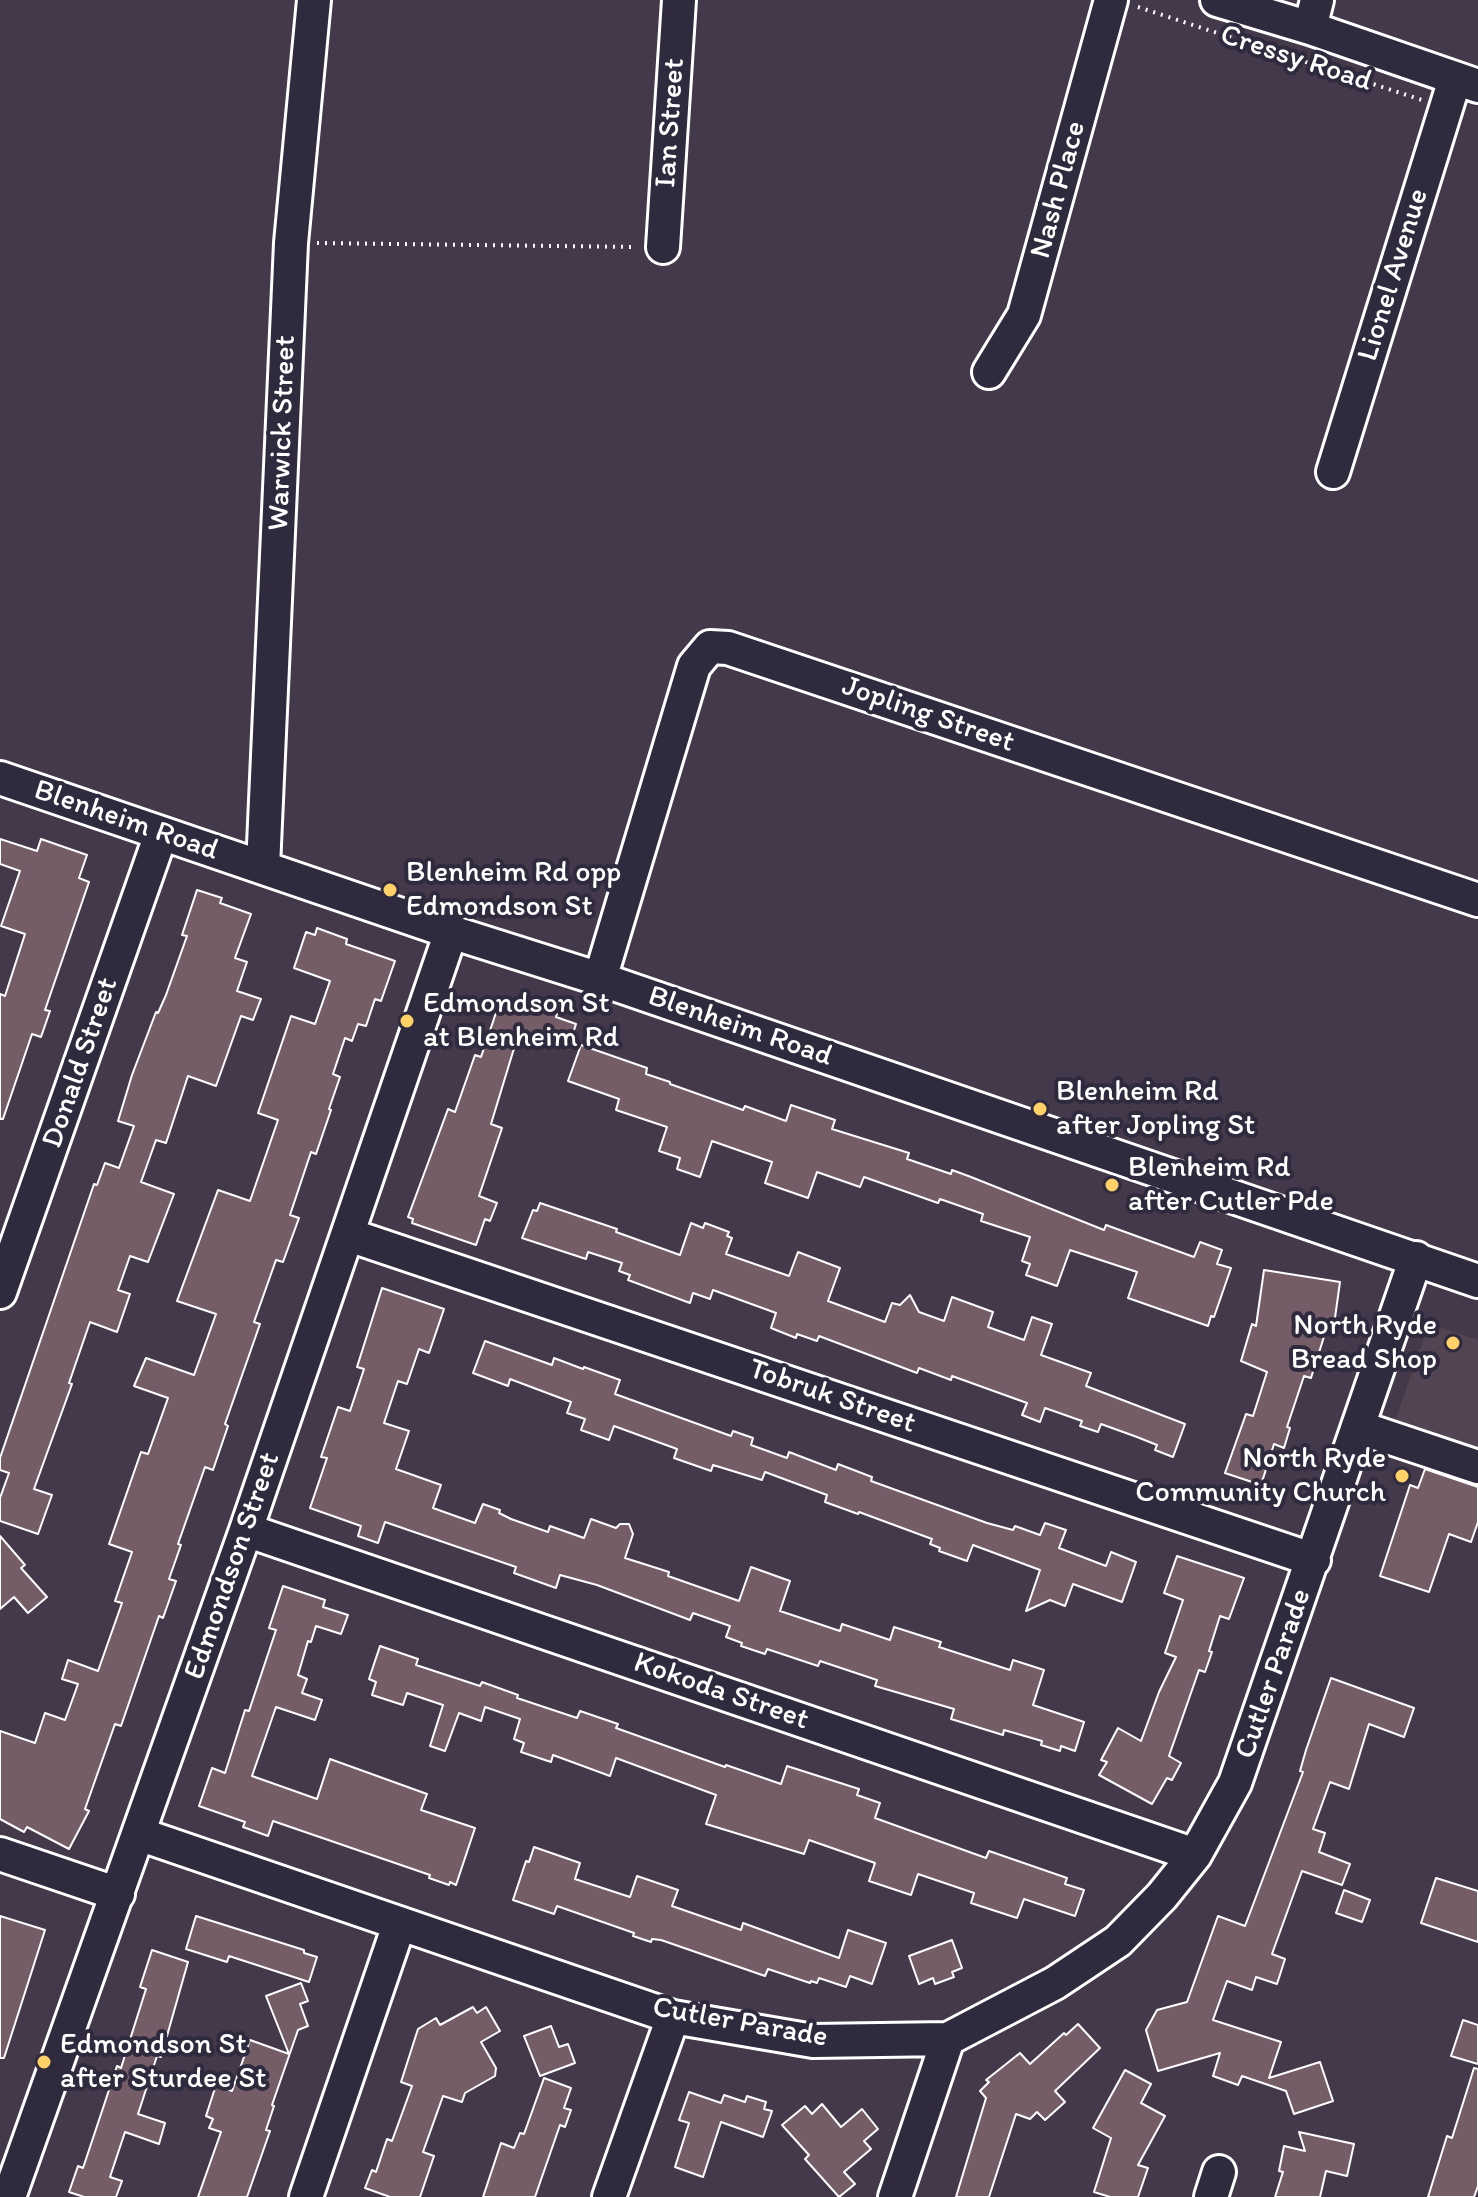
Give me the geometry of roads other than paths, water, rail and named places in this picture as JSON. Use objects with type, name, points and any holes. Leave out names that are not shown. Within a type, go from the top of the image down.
[{"type":"street","name":"Warwick Street","points":[[263,867],[291,243],[314,0]]},
{"type":"street","name":"Ian Street","points":[[663,247],[679,0]]},
{"type":"street","name":"Cressy Road","points":[[1217,0],[1314,14],[1459,91]]},
{"type":"street","name":"Nash Place","points":[[989,372],[1024,315],[1120,2]]},
{"type":"street","name":"Lionel Avenue","points":[[1333,472],[1459,91]]},
{"type":"street","name":"Jopling Street","points":[[600,979],[694,666],[710,647],[728,648],[1478,900]]},
{"type":"street","name":"Blenheim Road","points":[[0,778],[451,932],[600,979],[1478,1281]]},
{"type":"street","name":"Donald Street","points":[[0,1292],[161,834]]},
{"type":"street","name":"Edmondson Street","points":[[7,2193],[118,1894],[349,1235],[451,932]]},
{"type":"street","name":"Tobruk Street","points":[[349,1235],[1314,1560]]},
{"type":"street","name":"Cutler Parade","points":[[139,1834],[673,2017],[813,2041],[948,2039],[1055,1983],[1118,1941],[1162,1896],[1195,1855],[1235,1783],[1416,1258]]},
{"type":"street","points":[[1358,1427],[1478,1467]]},
{"type":"street","name":"Kokoda Street","points":[[246,1530],[1195,1855]]},
{"type":"street","points":[[0,1854],[118,1894]]},
{"type":"street","points":[[306,2197],[399,1925]]},
{"type":"street","points":[[609,2197],[673,2017]]},
{"type":"street","points":[[895,2197],[948,2039]]},
{"type":"place","name":"Blenheim Rd opp Edmondson St","points":[[390,890]]},
{"type":"place","name":"Edmondson St at Blenheim Rd","points":[[407,1021]]},
{"type":"place","name":"Blenheim Rd after Jopling St","points":[[1040,1109]]},
{"type":"place","name":"Blenheim Rd after Cutler Pde","points":[[1112,1185]]},
{"type":"place","name":"North Ryde Bread Shop","points":[[1453,1343]]},
{"type":"place","name":"North Ryde Community Church","points":[[1402,1476]]},
{"type":"place","name":"Edmondson St after Sturdee St","points":[[44,2062]]}]
